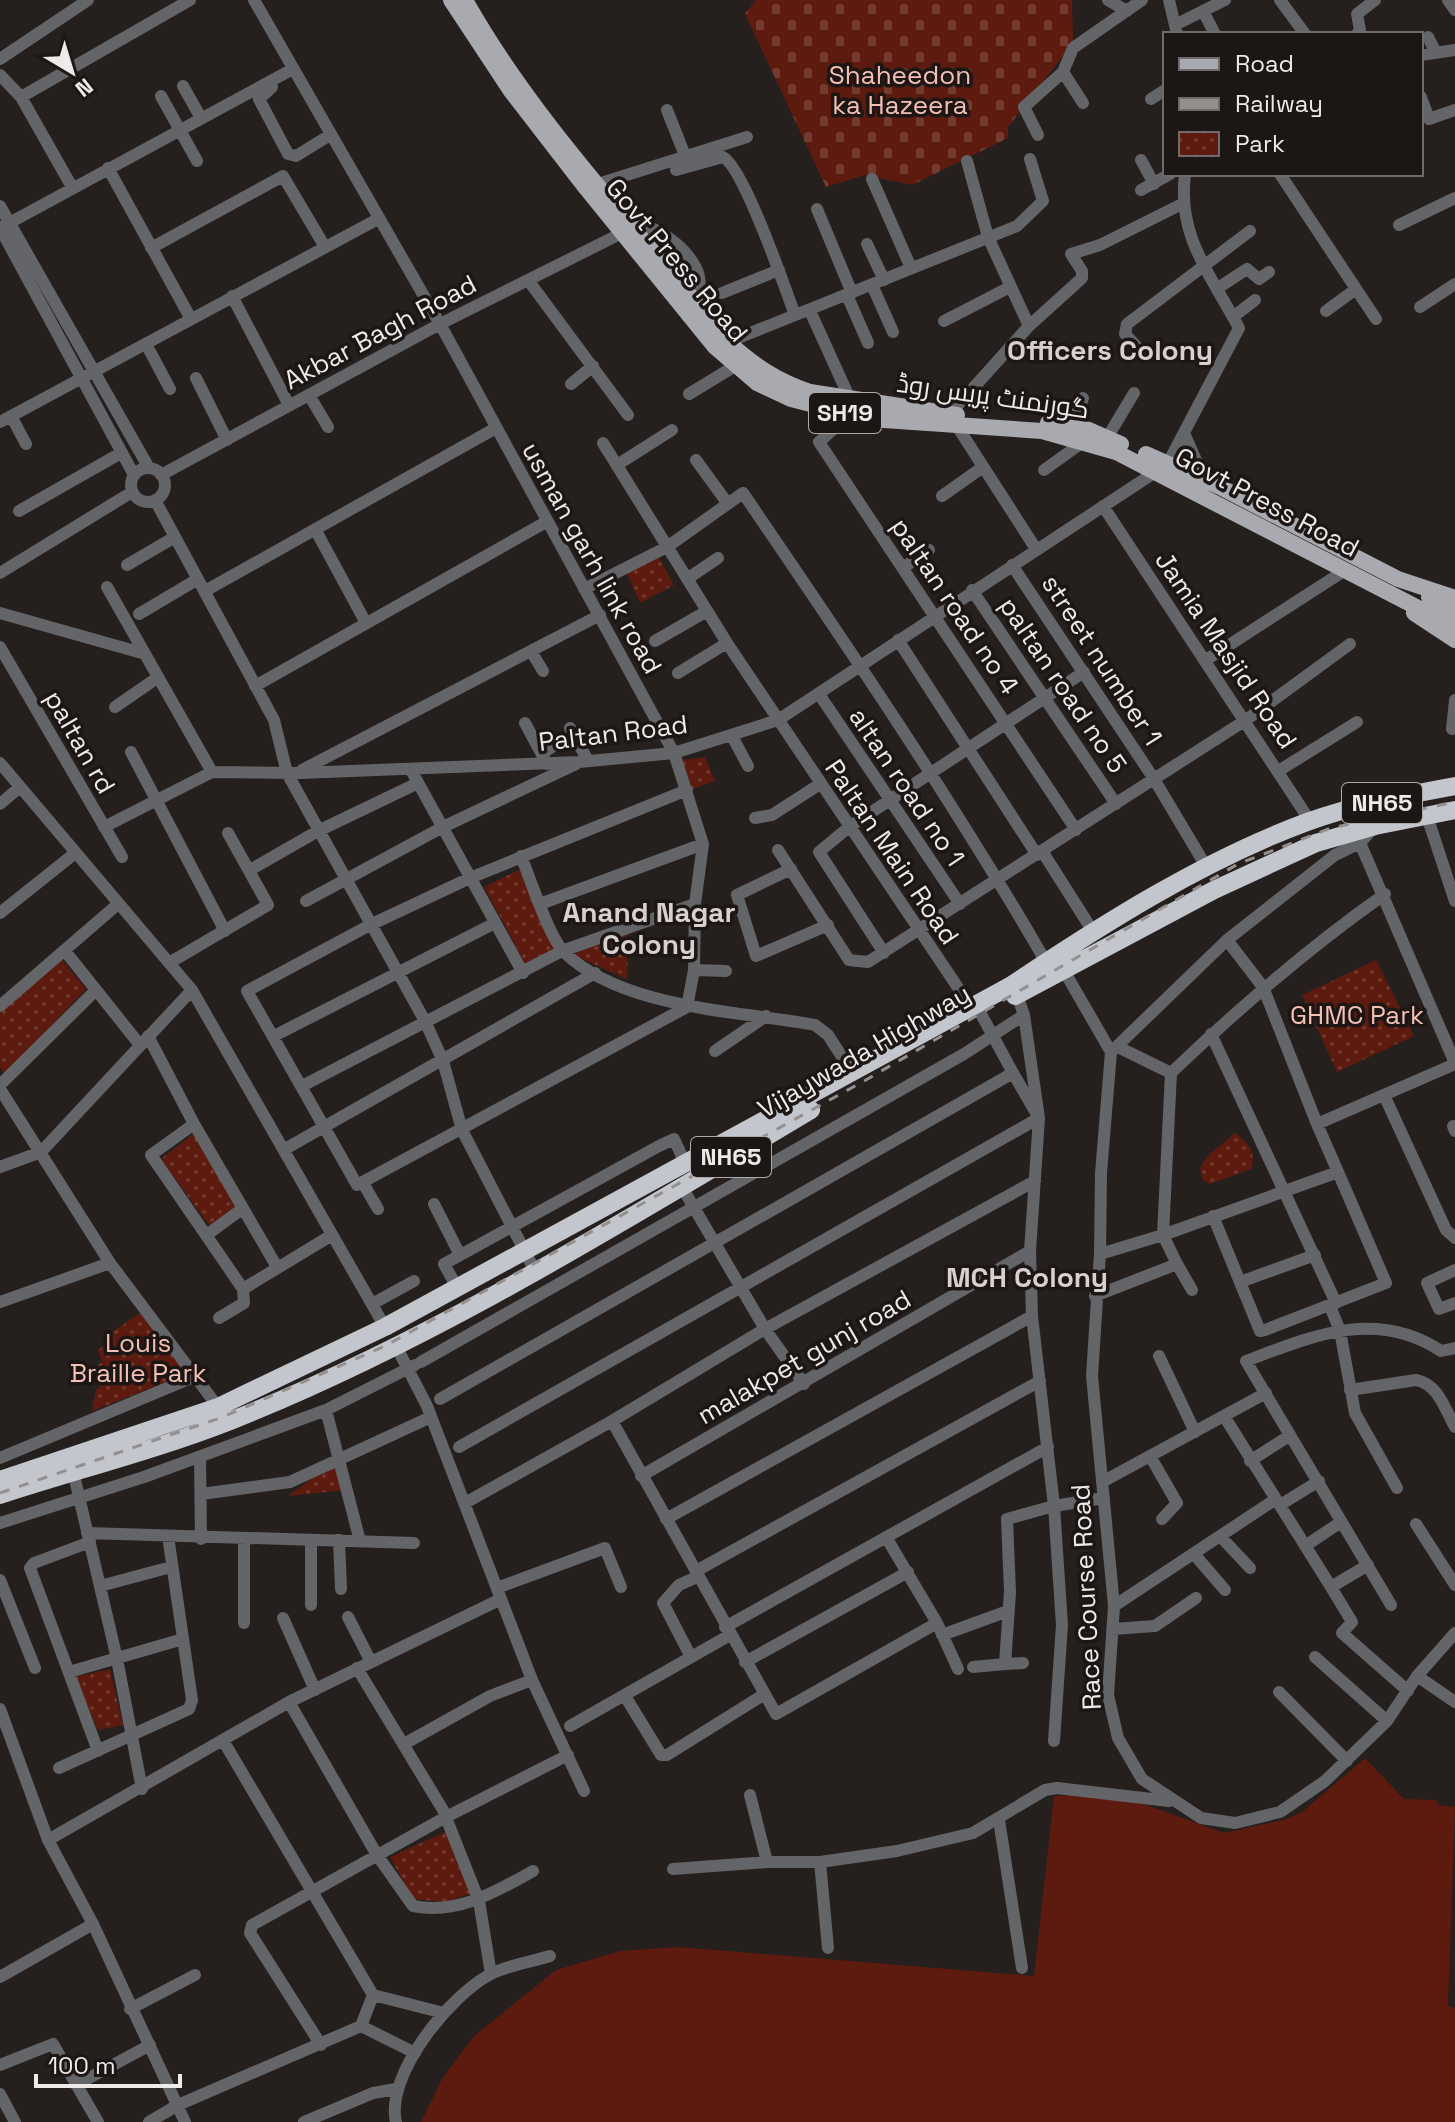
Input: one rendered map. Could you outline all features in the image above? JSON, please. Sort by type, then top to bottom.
[{"type":"highway","name":"NH65","points":[[1207,868],[1259,841],[1310,821],[1455,786]]},
{"type":"highway","name":"Vijaywada Highway","points":[[0,1495],[229,1421],[395,1344],[535,1271],[682,1187],[1054,966],[1316,843],[1375,826],[1455,810]]},
{"type":"highway","name":"Vijaywada Highway","points":[[0,1480],[218,1407],[385,1327],[853,1074],[976,1011],[1017,995],[1094,933],[1207,868]]},
{"type":"main road","name":"Govt Press Road","points":[[451,0],[507,87],[626,228],[735,366],[757,383],[791,399],[1042,431],[1162,467],[1344,571],[1392,594]]},
{"type":"main road","name":"SH19","points":[[465,0],[528,94],[598,184],[626,228],[700,307],[728,342],[751,363],[787,384],[850,406]]},
{"type":"main road","name":"گورنمنٹ پریس روڈ","points":[[953,420],[1072,427],[1107,438],[1162,467],[1205,481],[1412,584],[1455,598]]},
{"type":"main road","name":"SH19","points":[[1412,584],[1455,612]]},
{"type":"main road","name":"SH19","points":[[1392,594],[1455,627]]},
{"type":"main road","name":"SH19","points":[[1392,594],[1424,621],[1455,640]]},
{"type":"street","points":[[0,59],[88,0]]},
{"type":"street","points":[[21,97],[190,0]]},
{"type":"street","points":[[254,0],[327,137]]},
{"type":"street","points":[[1108,0],[1127,11]]},
{"type":"street","points":[[1038,135],[1024,107],[1063,72],[1073,48],[1142,0]]},
{"type":"street","points":[[1169,0],[1176,30],[1225,0]]},
{"type":"street","points":[[1280,0],[1304,32]]},
{"type":"street","points":[[1358,32],[1357,14],[1375,0]]},
{"type":"street","points":[[1448,0],[1455,10]]},
{"type":"street","points":[[1204,13],[1214,32]]},
{"type":"street","points":[[1428,37],[1436,53]]},
{"type":"street","points":[[1423,55],[1455,50]]},
{"type":"street","points":[[4,226],[291,70]]},
{"type":"street","points":[[1063,72],[1083,103]]},
{"type":"street","points":[[0,75],[21,97],[72,187]]},
{"type":"street","points":[[291,77],[327,137],[291,156],[259,99],[261,94],[291,77]]},
{"type":"street","points":[[183,86],[201,118]]},
{"type":"street","points":[[1151,99],[1163,91]]},
{"type":"street","points":[[161,96],[197,161]]},
{"type":"street","points":[[1423,102],[1429,119],[1455,110]]},
{"type":"street","points":[[667,110],[686,158]]},
{"type":"street","name":"usman garh link road","points":[[327,137],[440,324],[674,753],[703,844],[695,904],[694,970],[687,1007]]},
{"type":"street","points":[[598,184],[747,137]]},
{"type":"street","points":[[676,170],[723,157],[728,159],[779,270],[795,315]]},
{"type":"street","points":[[728,342],[795,315],[850,298],[911,268],[1017,226],[1043,201],[1030,159]]},
{"type":"street","points":[[1141,160],[1154,184]]},
{"type":"street","points":[[967,161],[988,237],[1029,326]]},
{"type":"street","points":[[108,168],[191,319]]},
{"type":"street","points":[[151,248],[283,176],[325,247]]},
{"type":"street","points":[[1141,190],[1167,176]]},
{"type":"street","points":[[1162,467],[1184,433],[1239,328],[1190,239],[1182,204],[1185,176]]},
{"type":"street","points":[[1281,176],[1376,319]]},
{"type":"street","points":[[872,179],[911,268]]},
{"type":"street","points":[[1399,225],[1455,198]]},
{"type":"street","points":[[1036,549],[953,420],[1029,326],[1082,278],[1082,271],[1071,254],[1100,245],[1182,204]]},
{"type":"street","points":[[0,206],[4,226],[81,379],[134,475],[132,492],[139,500],[155,500]]},
{"type":"street","points":[[817,209],[868,343]]},
{"type":"street","points":[[26,444],[6,419],[378,219]]},
{"type":"street","points":[[4,226],[155,472],[164,489],[155,500]]},
{"type":"street","name":"Akbar Bagh Road","points":[[134,475],[155,472],[227,440],[440,324],[626,228]]},
{"type":"street","points":[[1140,350],[1125,334],[1127,324],[1250,231]]},
{"type":"street","points":[[867,244],[877,287],[893,332]]},
{"type":"street","points":[[1218,288],[1247,269],[1259,279],[1269,272]]},
{"type":"street","points":[[722,293],[779,270]]},
{"type":"street","points":[[528,280],[628,415]]},
{"type":"street","points":[[1420,307],[1455,284]]},
{"type":"street","points":[[944,321],[1010,287]]},
{"type":"street","points":[[1326,311],[1356,289]]},
{"type":"street","points":[[232,296],[289,405]]},
{"type":"street","points":[[1233,317],[1255,300]]},
{"type":"street","points":[[810,311],[850,406]]},
{"type":"street","points":[[146,344],[170,389]]},
{"type":"street","points":[[571,384],[593,366]]},
{"type":"street","points":[[689,394],[735,366]]},
{"type":"street","points":[[196,378],[227,440]]},
{"type":"street","points":[[1107,438],[1134,393]]},
{"type":"street","points":[[309,395],[328,427]]},
{"type":"street","points":[[1072,427],[1083,398]]},
{"type":"street","name":"paltan road no 4","points":[[850,406],[819,442],[936,614],[1076,830]]},
{"type":"street","points":[[139,614],[315,529],[496,428]]},
{"type":"street","points":[[617,465],[672,430]]},
{"type":"street","points":[[1184,433],[1205,481]]},
{"type":"street","points":[[1044,470],[1083,442]]},
{"type":"street","name":"Paltan Main Road","points":[[603,443],[727,643],[820,784],[919,931],[995,1036],[1039,1118]]},
{"type":"street","points":[[19,511],[121,453]]},
{"type":"street","points":[[696,460],[728,504]]},
{"type":"street","points":[[942,496],[983,467]]},
{"type":"street","name":"Paltan Road","points":[[104,827],[212,772],[411,770],[544,758],[565,763],[674,753],[732,736],[778,720],[1162,467]]},
{"type":"street","points":[[0,573],[132,492]]},
{"type":"street","points":[[584,589],[667,547],[743,493],[860,665],[1054,966],[1115,1049],[1171,1073]]},
{"type":"street","points":[[155,500],[274,720],[318,831],[425,1021],[443,1061],[462,1130],[535,1271]]},
{"type":"street","name":"Jamia Masjid Road","points":[[1103,506],[1280,770],[1310,821]]},
{"type":"street","points":[[255,686],[546,522]]},
{"type":"street","points":[[315,529],[366,623]]},
{"type":"street","points":[[127,565],[175,537]]},
{"type":"street","points":[[904,567],[929,550]]},
{"type":"street","points":[[687,579],[718,558]]},
{"type":"street","name":"street number 1","points":[[1012,565],[1154,779],[1207,868]]},
{"type":"street","points":[[1206,660],[1344,571]]},
{"type":"street","points":[[107,587],[212,772]]},
{"type":"street","name":"paltan road no 5","points":[[972,590],[1116,804]]},
{"type":"street","points":[[655,641],[707,611]]},
{"type":"street","points":[[0,613],[142,653]]},
{"type":"street","points":[[294,773],[600,615]]},
{"type":"street","points":[[898,640],[968,749],[1094,933]]},
{"type":"street","points":[[678,673],[727,643]]},
{"type":"street","points":[[778,850],[855,963],[868,962],[1246,720],[1350,644]]},
{"type":"street","name":"paltan rd","points":[[0,647],[122,857]]},
{"type":"street","points":[[531,651],[543,671]]},
{"type":"street","points":[[884,953],[818,855],[849,827],[1084,672]]},
{"type":"street","points":[[115,707],[157,678]]},
{"type":"street","name":"altan road no 1","points":[[819,694],[960,904]]},
{"type":"street","points":[[1452,729],[1455,700]]},
{"type":"street","points":[[1280,770],[1357,722]]},
{"type":"street","points":[[525,723],[544,758],[564,737]]},
{"type":"street","points":[[732,736],[748,766]]},
{"type":"street","points":[[306,901],[443,827],[583,761],[564,737]]},
{"type":"street","points":[[564,737],[565,763]]},
{"type":"street","points":[[131,752],[159,800],[225,931]]},
{"type":"street","points":[[0,763],[192,990],[385,1327]]},
{"type":"street","points":[[411,770],[523,973]]},
{"type":"street","points":[[250,870],[318,831],[418,783]]},
{"type":"street","points":[[755,818],[772,815],[820,784]]},
{"type":"street","points":[[0,804],[20,787]]},
{"type":"street","points":[[687,790],[470,878],[370,925],[247,991],[357,1185],[687,1007]]},
{"type":"street","points":[[1427,816],[1455,901]]},
{"type":"street","points":[[1115,1049],[1227,940],[1335,855],[1360,843],[1375,826]]},
{"type":"street","points":[[169,963],[268,905],[228,833]]},
{"type":"street","points":[[1317,1124],[1455,1063],[1406,954],[1385,894],[1360,843]]},
{"type":"street","points":[[540,904],[703,844]]},
{"type":"street","points":[[0,913],[74,854]]},
{"type":"street","points":[[521,856],[562,951],[595,973],[687,1007],[815,1025],[828,1035],[853,1074]]},
{"type":"street","points":[[791,869],[737,895],[756,956],[828,925]]},
{"type":"street","points":[[1192,1290],[1163,1235],[1171,1073],[1263,987],[1319,941],[1385,894]]},
{"type":"street","points":[[0,1006],[118,904]]},
{"type":"street","points":[[302,1086],[562,951],[695,904]]},
{"type":"street","points":[[274,1036],[495,923]]},
{"type":"street","points":[[1213,1216],[1260,1331],[1386,1283],[1317,1124],[1263,987],[1227,940]]},
{"type":"street","points":[[65,951],[95,991],[144,1041],[277,1267]]},
{"type":"street","points":[[694,970],[726,971]]},
{"type":"street","points":[[285,1149],[595,973]]},
{"type":"street","points":[[0,1167],[41,1152],[192,990]]},
{"type":"street","points":[[95,991],[0,1087],[110,1263],[218,1407]]},
{"type":"street","points":[[1017,995],[1024,1015],[1039,1118],[1030,1251],[1032,1316],[1054,1506],[1062,1625],[1054,1741]]},
{"type":"street","points":[[0,1523],[200,1457],[326,1410],[415,1365],[995,1036],[1024,1015]]},
{"type":"street","points":[[715,1051],[766,1016]]},
{"type":"street","points":[[1211,1034],[1315,1255],[1333,1304],[1359,1423],[1397,1488]]},
{"type":"street","name":"Race Course Road","points":[[1115,1049],[1101,1173],[1100,1254],[1092,1376],[1114,1606],[1108,1695],[1118,1738],[1142,1779],[1201,1818],[1235,1823],[1280,1812],[1325,1781],[1387,1721],[1417,1676],[1455,1633]]},
{"type":"street","points":[[440,1399],[1013,1073]]},
{"type":"street","points":[[1384,1095],[1446,1230],[1455,1238]]},
{"type":"street","points":[[459,1447],[1039,1118]]},
{"type":"street","points":[[194,1124],[151,1155],[243,1289],[244,1303],[219,1318]]},
{"type":"street","points":[[458,1289],[444,1264],[460,1255],[674,1139],[686,1165]]},
{"type":"street","points":[[1100,1254],[1163,1235],[1338,1172]]},
{"type":"street","points":[[465,1503],[612,1421],[765,1329],[1035,1181]]},
{"type":"street","points":[[363,1183],[378,1209]]},
{"type":"street","points":[[682,1187],[765,1329],[804,1384]]},
{"type":"street","points":[[434,1204],[460,1255]]},
{"type":"street","points":[[208,1234],[242,1209]]},
{"type":"street","points":[[243,1289],[332,1235]]},
{"type":"street","name":"malakpet gunj road","points":[[641,1476],[1030,1251]]},
{"type":"street","points":[[1240,1282],[1315,1255]]},
{"type":"street","points":[[0,1302],[110,1263]]},
{"type":"street","points":[[1095,1296],[1177,1264]]},
{"type":"street","points":[[1455,1270],[1427,1283],[1439,1309],[1455,1303]]},
{"type":"street","points":[[372,1304],[414,1281]]},
{"type":"street","points":[[666,1519],[1032,1316]]},
{"type":"street","points":[[1391,1605],[1246,1361],[1310,1336],[1365,1328],[1421,1337],[1441,1351],[1455,1348]]},
{"type":"street","points":[[1265,1330],[1272,1351]]},
{"type":"street","points":[[395,1344],[415,1365],[431,1417],[532,1680],[584,1791]]},
{"type":"street","points":[[1159,1356],[1195,1432]]},
{"type":"street","points":[[0,1458],[196,1376]]},
{"type":"street","points":[[1350,1390],[1416,1380],[1427,1382],[1433,1387],[1455,1427]]},
{"type":"street","points":[[691,1657],[663,1603],[679,1585],[1040,1381]]},
{"type":"street","points":[[1102,1482],[1266,1393]]},
{"type":"street","points":[[326,1410],[360,1541]]},
{"type":"street","points":[[1224,1416],[1352,1622],[1342,1633],[1408,1691]]},
{"type":"street","points":[[201,1494],[290,1482],[431,1417]]},
{"type":"street","points":[[612,1421],[776,1714],[939,1629],[1008,1611]]},
{"type":"street","points":[[1250,1461],[1289,1436]]},
{"type":"street","points":[[570,1726],[691,1657],[728,1631],[886,1537],[1048,1447]]},
{"type":"street","points":[[1150,1456],[1177,1503],[1162,1519]]},
{"type":"street","points":[[200,1457],[201,1539]]},
{"type":"street","points":[[73,1471],[117,1659],[142,1789]]},
{"type":"street","points":[[1114,1606],[1220,1536],[1319,1481]]},
{"type":"street","points":[[1005,1664],[1007,1519],[1054,1506],[1104,1498]]},
{"type":"street","points":[[1305,1546],[1341,1522]]},
{"type":"street","points":[[1416,1524],[1455,1585]]},
{"type":"street","points":[[98,1751],[30,1568],[34,1563],[89,1538],[168,1536],[244,1539],[339,1549],[360,1541],[414,1543]]},
{"type":"street","points":[[59,1768],[189,1709],[192,1700],[168,1536]]},
{"type":"street","points":[[1220,1536],[1250,1568]]},
{"type":"street","points":[[886,1537],[908,1572],[958,1669]]},
{"type":"street","points":[[244,1539],[244,1623]]},
{"type":"street","points":[[311,1546],[311,1605]]},
{"type":"street","points":[[48,1840],[142,1789],[289,1702],[499,1593],[605,1548],[621,1587]]},
{"type":"street","points":[[339,1549],[341,1589]]},
{"type":"street","points":[[1194,1554],[1225,1590]]},
{"type":"street","points":[[1331,1587],[1368,1565]]},
{"type":"street","points":[[100,1586],[171,1567]]},
{"type":"street","points":[[745,1662],[908,1572]]},
{"type":"street","points":[[0,1580],[35,1668]]},
{"type":"street","points":[[1113,1629],[1155,1626],[1196,1598]]},
{"type":"street","points":[[348,1617],[371,1662]]},
{"type":"street","points":[[283,1618],[315,1690]]},
{"type":"street","points":[[69,1672],[183,1639]]},
{"type":"street","points":[[1315,1657],[1387,1721]]},
{"type":"street","points":[[973,1667],[1023,1663]]},
{"type":"street","points":[[357,1668],[446,1817],[479,1901],[491,1974]]},
{"type":"street","points":[[1417,1676],[1455,1702]]},
{"type":"street","points":[[404,1744],[490,1696],[532,1680]]},
{"type":"street","points":[[1279,1692],[1347,1761]]},
{"type":"street","points":[[625,1696],[661,1755],[667,1755],[763,1695]]},
{"type":"street","points":[[289,1702],[377,1855],[413,1906],[433,1910],[479,1901],[533,1871]]},
{"type":"street","points":[[0,1709],[6,1744],[48,1840],[93,1924],[185,2122]]},
{"type":"street","points":[[224,1742],[373,1995],[444,2013]]},
{"type":"street","points":[[321,2045],[249,1930],[252,1925],[446,1817],[568,1755]]},
{"type":"street","points":[[673,1869],[767,1862],[820,1862],[897,1851],[973,1833],[1045,1790],[1057,1788],[1172,1801]]},
{"type":"street","points":[[750,1795],[767,1862]]},
{"type":"street","points":[[999,1820],[1022,1968]]},
{"type":"street","points":[[820,1862],[828,1948]]},
{"type":"street","points":[[0,1977],[93,1924]]},
{"type":"street","points":[[396,2122],[392,2106],[396,2089],[415,2053],[444,2013],[491,1974],[550,1956]]},
{"type":"street","points":[[130,2009],[195,1975]]},
{"type":"street","points":[[149,2122],[178,2105],[361,2026],[373,1995]]},
{"type":"street","points":[[361,2026],[415,2053]]},
{"type":"street","points":[[0,2065],[53,2044],[98,2122]]},
{"type":"street","points":[[76,2085],[150,2045]]},
{"type":"street","points":[[304,2122],[373,2093],[396,2089]]},
{"type":"street","points":[[0,2094],[15,2122]]},
{"type":"green space","name":"Shaheedon ka Hazeera","points":[[756,0],[1072,0],[1073,43],[1008,127],[1008,138],[912,185],[865,175],[826,187],[745,14]]},
{"type":"green space","points":[[657,555],[674,585],[640,603],[627,573]]},
{"type":"green space","points":[[705,757],[715,781],[690,790],[682,760]]},
{"type":"green space","points":[[521,869],[555,951],[527,967],[484,887]]},
{"type":"green space","points":[[628,925],[627,979],[573,955]]},
{"type":"green space","points":[[62,960],[86,989],[5,1074],[0,1067],[0,1011]]},
{"type":"green space","name":"GHMC Park","points":[[1376,960],[1414,1036],[1337,1072],[1302,995]]},
{"type":"green space","points":[[1235,1133],[1250,1148],[1253,1158],[1251,1169],[1210,1184],[1202,1179],[1200,1168],[1211,1153]]},
{"type":"green space","points":[[193,1134],[237,1209],[211,1228],[161,1159]]},
{"type":"green space","name":"Louis Braille Park","points":[[145,1310],[189,1373],[92,1411],[96,1390],[100,1387],[95,1367],[102,1362],[98,1350],[111,1341],[112,1332]]},
{"type":"green space","points":[[336,1461],[345,1490],[288,1496]]},
{"type":"green space","points":[[110,1669],[123,1725],[98,1730],[75,1677]]},
{"type":"green space","points":[[1365,1758],[1404,1799],[1437,1800],[1438,1805],[1455,1807],[1448,2006],[1455,2008],[1455,2122],[421,2122],[442,2079],[474,2036],[556,1970],[620,1951],[678,1947],[1034,1976],[1054,1796],[1085,1794],[1141,1803],[1224,1833],[1287,1819],[1302,1812]]},
{"type":"green space","points":[[447,1831],[472,1893],[446,1902],[413,1899],[390,1857]]},
{"type":"railway","points":[[0,1493],[223,1417],[385,1346],[864,1081],[1238,864],[1331,828],[1455,802]]},
{"type":"district","name":"Officers Colony","points":[[1110,350]]},
{"type":"district","name":"Anand Nagar Colony","points":[[649,928]]},
{"type":"district","name":"MCH Colony","points":[[1027,1277]]}]
